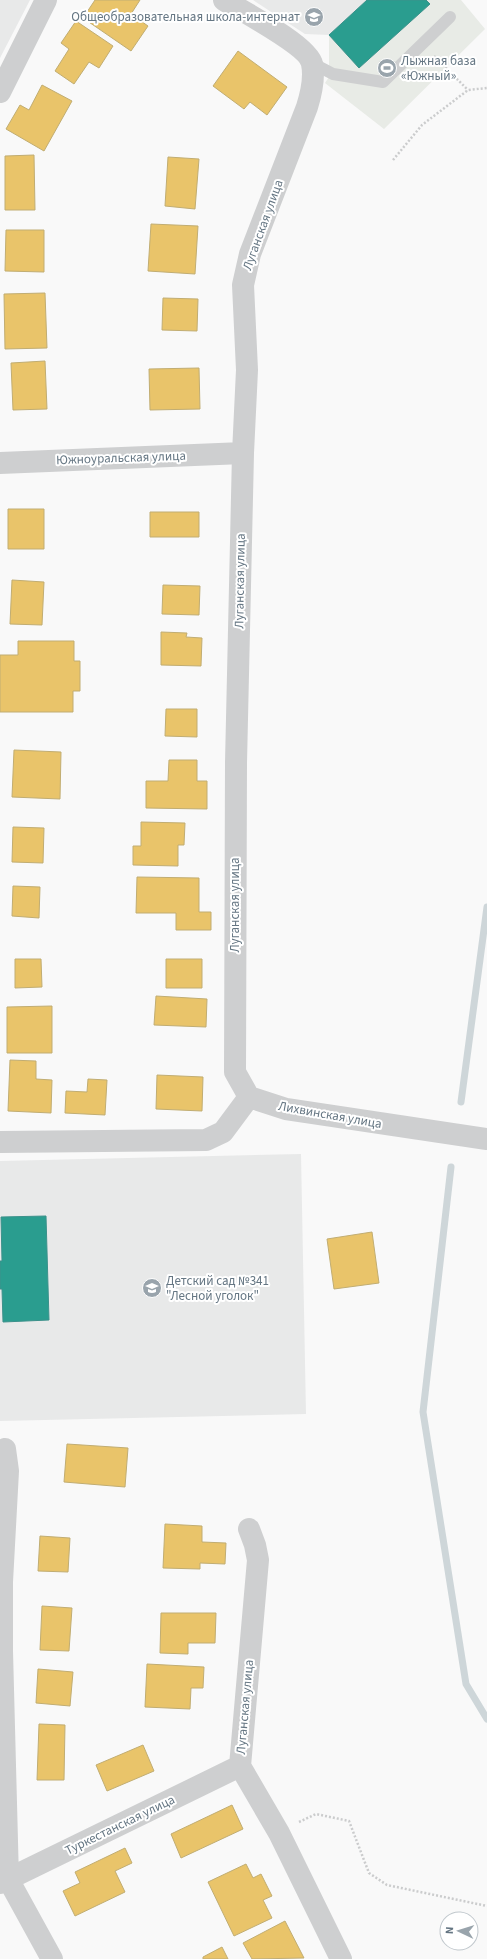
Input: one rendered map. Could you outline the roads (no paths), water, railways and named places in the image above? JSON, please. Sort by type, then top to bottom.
[{"type":"street","points":[[0,92],[46,0]]},
{"type":"street","points":[[224,0],[295,43],[307,54],[313,68]]},
{"type":"street","name":"Луганская улица","points":[[248,1097],[234,1072],[236,763],[243,453],[247,370],[242,301],[246,269],[307,107],[311,93],[313,68]]},
{"type":"street","name":"Южноуральская улица","points":[[0,464],[243,453]]},
{"type":"street","points":[[0,1142],[206,1140],[223,1132],[248,1097]]},
{"type":"street","name":"Лихвинская улица","points":[[248,1097],[286,1109],[487,1139]]},
{"type":"street","points":[[2,1446],[8,1471],[2,1575],[4,1881],[52,1959]]},
{"type":"street","name":"Луганская улица","points":[[249,1529],[255,1545],[258,1560],[240,1766],[279,1833],[341,1959]]},
{"type":"street","name":"Туркестанская улица","points":[[4,1881],[240,1766]]},
{"type":"lane","points":[[313,68],[333,74],[383,82],[450,18]]},
{"type":"waterway","points":[[461,1102],[487,907]]},
{"type":"waterway","points":[[451,1167],[423,1412],[466,1684],[487,1719]]},
{"type":"place","name":"Общеобразовательная школа-интернат","points":[[314,17]]},
{"type":"place","name":"Лыжная база «Южный»","points":[[387,68]]},
{"type":"place","name":"Детский сад №341 \"Лесной уголок\"","points":[[152,1288]]}]
